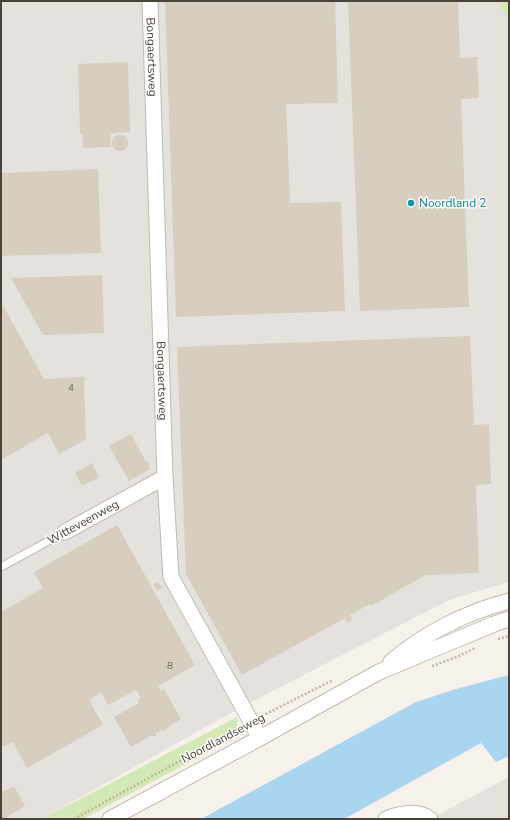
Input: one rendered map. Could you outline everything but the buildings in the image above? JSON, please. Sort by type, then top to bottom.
[{"type":"street","name":"Bongaertsweg","points":[[150,1],[165,477],[171,578],[260,738]]},
{"type":"street","name":"Witteveenweg","points":[[65,532],[165,477]]},
{"type":"street","name":"Noordlandseweg","points":[[380,672],[404,651],[442,627],[478,611],[509,601]]},
{"type":"street","name":"Noordlandseweg","points":[[110,819],[380,672],[509,619]]},
{"type":"street","points":[[386,819],[406,813],[426,816],[430,819]]},
{"type":"lane","name":"Witteveenweg","points":[[1,567],[65,532]]},
{"type":"path","name":"Noordlandseweg","points":[[74,819],[251,722],[335,679]]},
{"type":"shaded area","points":[[1,1],[509,1],[509,582],[449,600],[238,709],[42,819],[1,819]]},
{"type":"shaded area","points":[[509,777],[509,819],[430,819]]},
{"type":"green space","points":[[497,1],[509,1],[509,19]]},
{"type":"green space","points":[[237,717],[236,727],[227,742],[83,819],[42,819]]},
{"type":"water","points":[[509,675],[509,756],[496,762],[481,743],[344,819],[201,819],[416,702],[456,689]]},
{"type":"place","name":"Noordland 2","points":[[411,203]]}]
